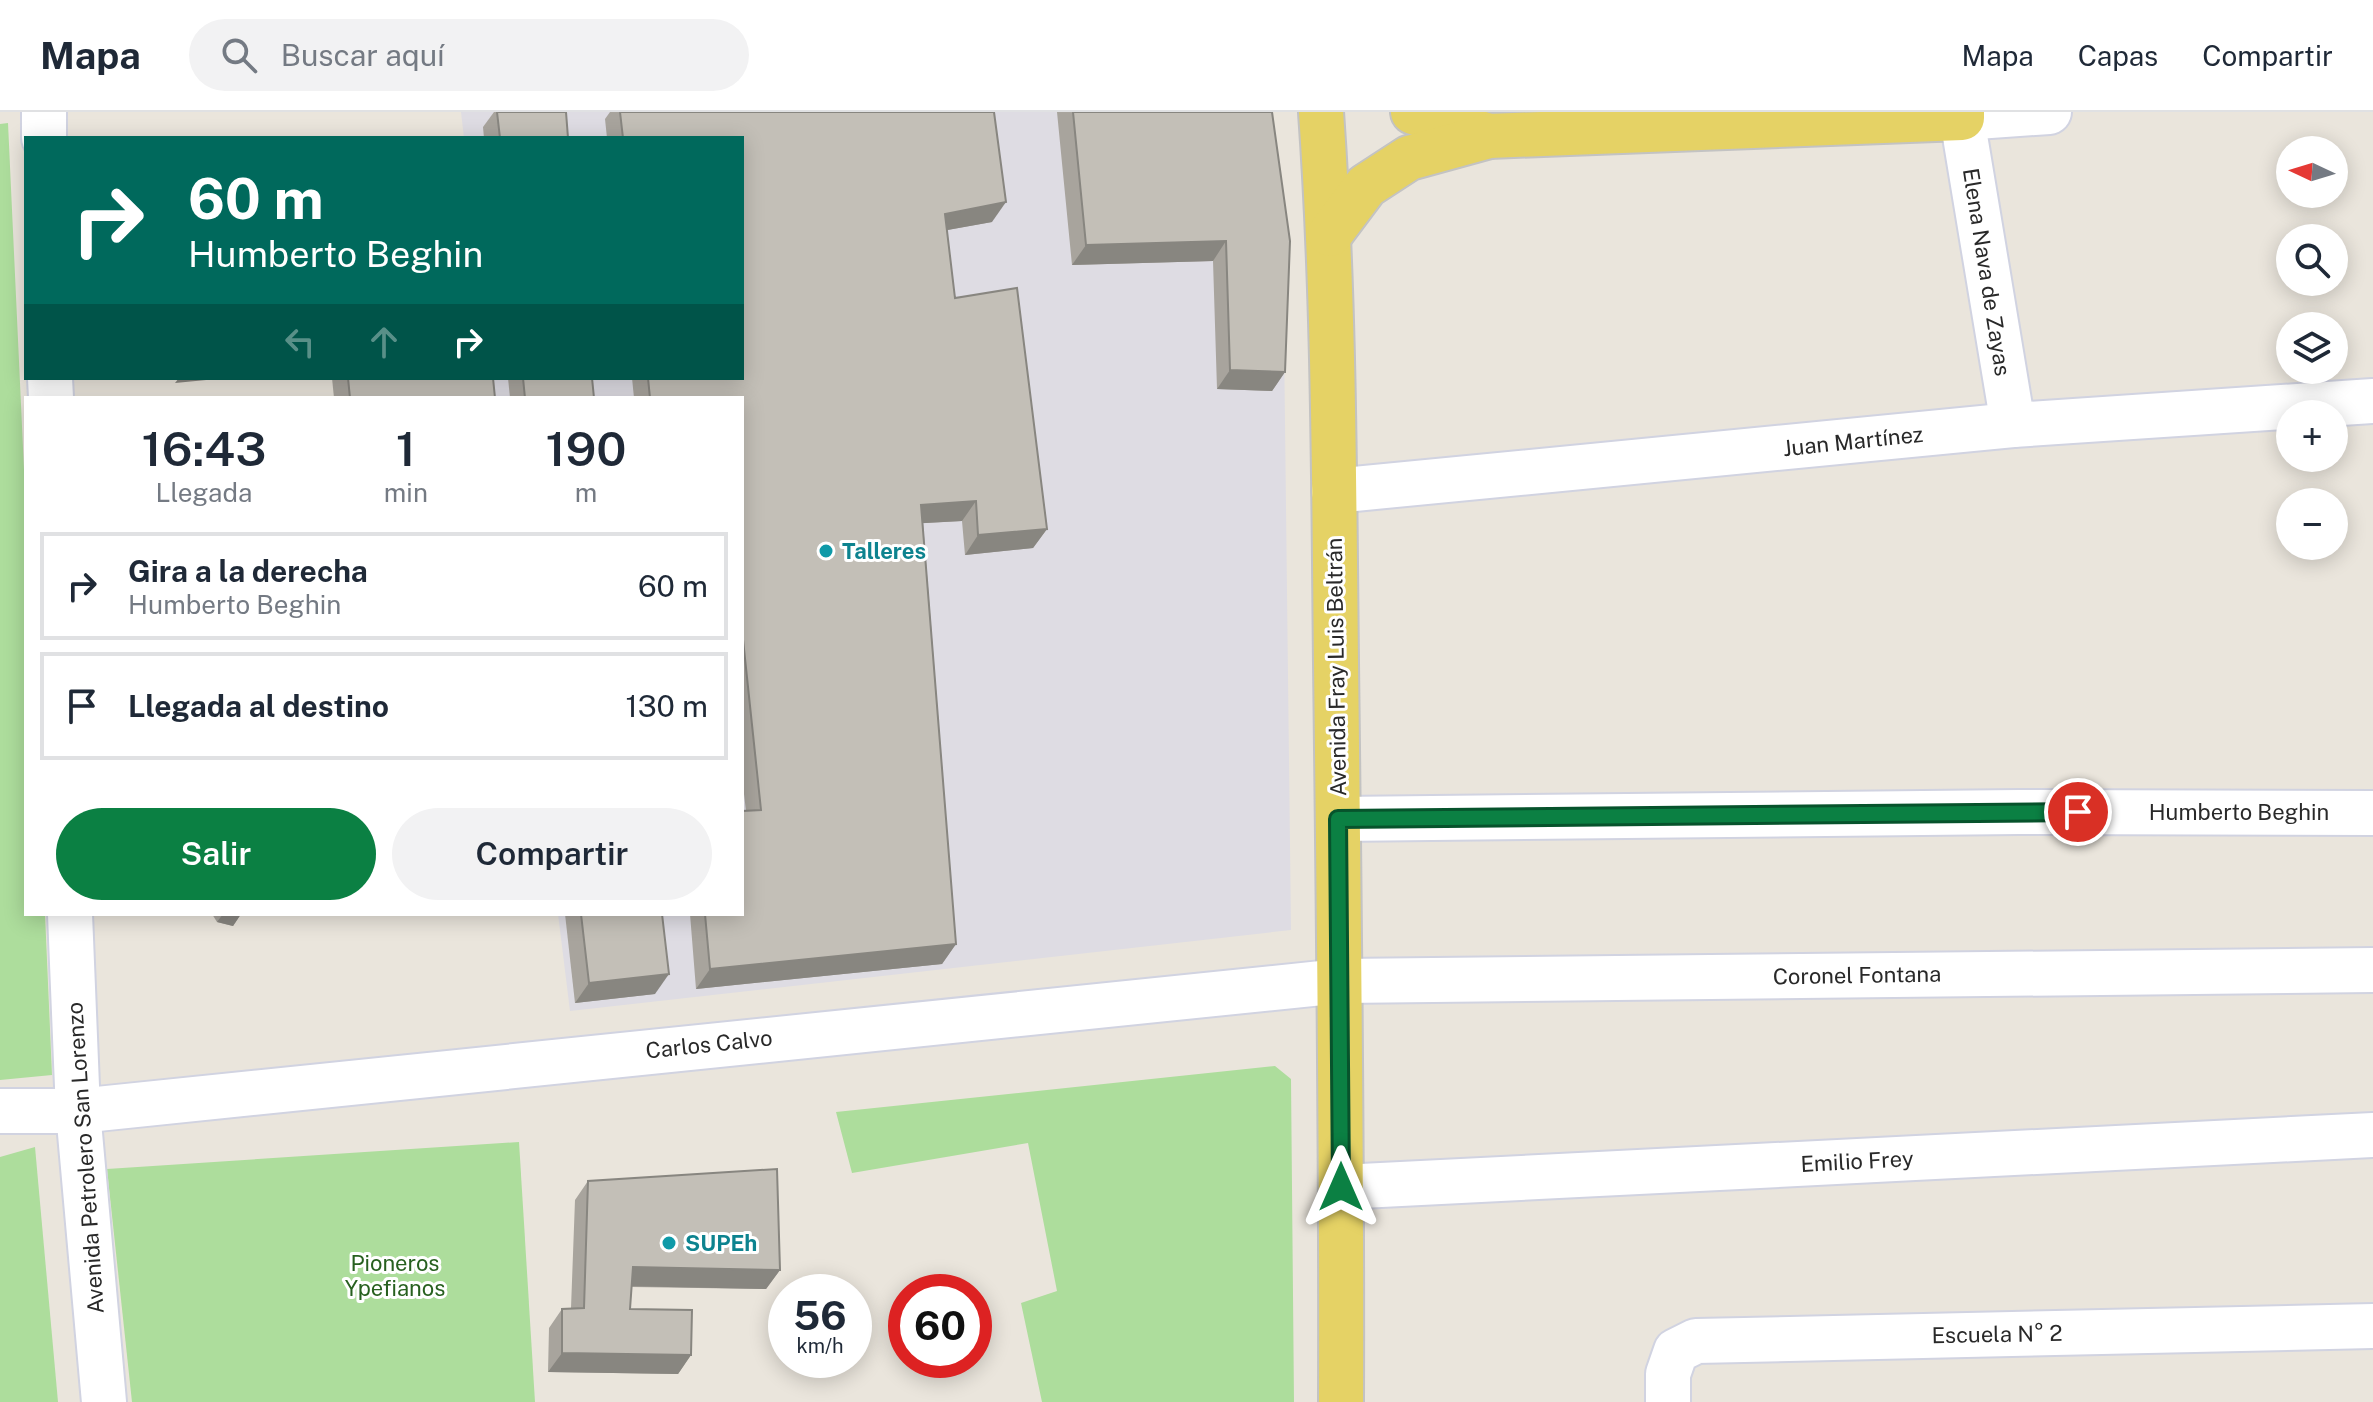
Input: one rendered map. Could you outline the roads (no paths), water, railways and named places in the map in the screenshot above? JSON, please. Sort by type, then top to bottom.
[{"type":"main road","name":"Avenida Fray Luis Beltrán","points":[[1321,112],[1330,234],[1334,491],[1341,981],[1341,1402]]},
{"type":"main road","points":[[1413,112],[1489,136]]},
{"type":"main road","points":[[1330,234],[1366,186],[1409,158],[1489,136],[1962,115]]},
{"type":"main road","name":"Avenida Fray Luis Beltrán","points":[[1325,1402],[1328,1349],[1341,1270]]},
{"type":"street","points":[[44,112],[44,136]]},
{"type":"street","points":[[1962,115],[2049,112]]},
{"type":"street","name":"Elena Nava de Zayas","points":[[1962,115],[2013,425]]},
{"type":"street","name":"Juan Martínez","points":[[1334,491],[2013,425],[2373,401]]},
{"type":"street","name":"Humberto Beghin","points":[[1338,819],[2019,812],[2373,813]]},
{"type":"street","name":"Avenida Petrolero San Lorenzo","points":[[70,916],[78,1111],[104,1402]]},
{"type":"street","name":"Coronel Fontana","points":[[1341,981],[2373,970]]},
{"type":"street","name":"Carlos Calvo","points":[[0,1111],[78,1111],[1341,981]]},
{"type":"street","name":"Emilio Frey","points":[[1341,1187],[2373,1135]]},
{"type":"street","name":"Escuela N° 2","points":[[1668,1402],[1668,1374],[1676,1351],[1696,1341],[2373,1326]]},
{"type":"place","name":"Talleres","points":[[826,551]]},
{"type":"place","name":"SUPEh","points":[[669,1243]]},
{"type":"park label","name":"Pioneros Ypefianos","points":[[395,1276]]}]
